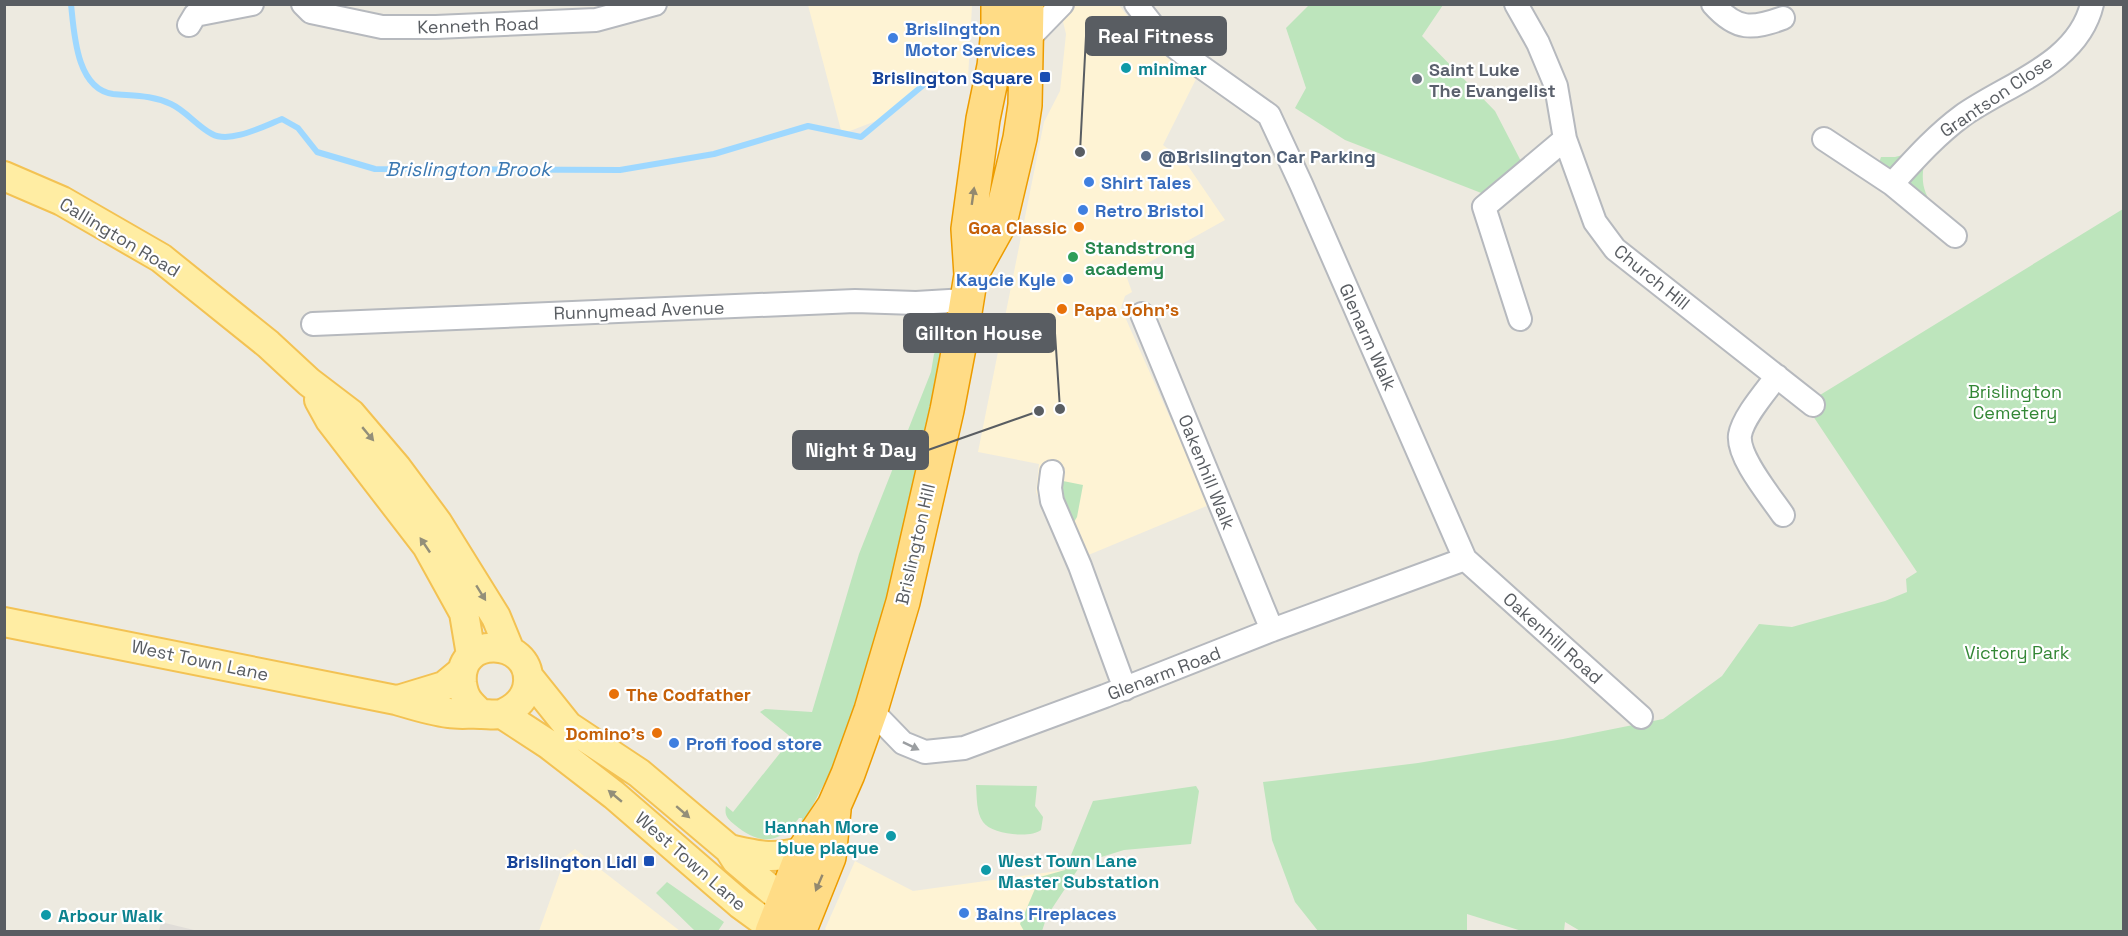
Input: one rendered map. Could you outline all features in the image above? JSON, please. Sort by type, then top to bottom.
[{"type":"highway","name":"Brislington Hill","points":[[968,288],[1000,223],[1020,138],[1025,105],[1026,40],[1008,6]]},
{"type":"highway","name":"Brislington Hill","points":[[785,924],[803,852],[834,806],[871,710],[908,578],[947,410],[961,337],[968,288],[968,229],[980,142],[999,31],[1008,6]]},
{"type":"highway","points":[[980,142],[987,151],[995,154],[1006,152],[1020,138]]},
{"type":"highway","name":"Brislington Hill","points":[[785,924],[830,857],[834,806]]},
{"type":"main road","name":"Callington Road","points":[[4,176],[62,201],[161,258],[268,344],[309,382]]},
{"type":"main road","points":[[309,382],[351,414],[404,477],[437,522],[496,617],[510,651]]},
{"type":"main road","points":[[309,382],[330,420],[427,546],[464,613],[466,664],[464,695],[491,714],[518,705],[526,693],[528,676],[519,658],[510,651],[492,646],[483,648],[466,664]]},
{"type":"main road","name":"West Town Lane","points":[[5,623],[396,700],[449,713],[491,714],[548,744],[614,795],[740,904],[785,924]]},
{"type":"main road","name":"West Town Lane","points":[[396,700],[444,686],[466,664]]},
{"type":"main road","name":"West Town Lane","points":[[528,676],[568,726],[639,773],[729,849],[785,924]]},
{"type":"main road","name":"West Town Lane","points":[[729,849],[760,857],[803,852]]},
{"type":"street","points":[[189,25],[195,15],[252,4]]},
{"type":"street","name":"Kenneth Road","points":[[303,4],[311,12],[382,27],[596,20],[655,4]]},
{"type":"street","points":[[1026,40],[1062,4]]},
{"type":"street","name":"Glenarm Walk","points":[[1136,4],[1161,36],[1269,115],[1306,194],[1465,559]]},
{"type":"street","name":"Church Hill","points":[[1516,4],[1538,43],[1556,87],[1565,139],[1595,222],[1615,249],[1813,405]]},
{"type":"street","points":[[1713,4],[1728,19],[1742,25],[1761,26],[1783,18]]},
{"type":"street","name":"Grantson Close","points":[[1892,184],[1937,135],[1964,115],[2042,68],[2075,40],[2084,27],[2092,4]]},
{"type":"street","points":[[1520,319],[1484,207],[1565,139]]},
{"type":"street","points":[[1824,139],[1892,184],[1955,236]]},
{"type":"street","name":"Runnymead Avenue","points":[[313,324],[855,301],[916,303],[968,288]]},
{"type":"street","name":"Oakenhill Walk","points":[[1142,314],[1272,630]]},
{"type":"street","points":[[1777,376],[1745,421],[1740,435],[1741,452],[1783,515]]},
{"type":"street","points":[[1052,472],[1050,488],[1052,501],[1080,566],[1125,689]]},
{"type":"street","name":"Glenarm Road","points":[[871,710],[903,743],[925,752],[964,748],[1465,559]]},
{"type":"street","name":"Oakenhill Road","points":[[1465,559],[1641,717]]},
{"type":"shaded area","name":"Brislington Motor Services","points":[[808,5],[972,5],[968,79],[932,71],[889,116],[842,134]]},
{"type":"shaded area","points":[[1059,5],[1119,5],[1144,38],[1197,77],[1163,145],[1186,163],[1225,220],[1126,275],[1132,292],[1125,296],[1121,308],[1209,505],[1069,563],[1036,492],[1039,464],[978,452],[1044,122],[1060,91],[1066,34]]},
{"type":"shaded area","points":[[575,849],[680,931],[539,931],[566,856]]},
{"type":"shaded area","points":[[855,861],[913,891],[1065,870],[1036,931],[829,932],[825,929]]},
{"type":"shaded area","points":[[161,922],[198,931],[159,931]]},
{"type":"green space","points":[[1309,5],[1443,5],[1422,36],[1495,111],[1524,167],[1489,196],[1345,140],[1295,108],[1306,88],[1286,28]]},
{"type":"green space","points":[[1903,155],[1906,162],[1887,171],[1879,163],[1881,157]]},
{"type":"green space","points":[[1924,164],[1924,187],[1928,198],[1936,208],[1911,189],[1911,177]]},
{"type":"green space","points":[[2123,209],[2123,931],[1582,932],[1565,922],[1564,931],[1525,932],[1467,914],[1467,931],[1318,931],[1295,902],[1272,840],[1263,782],[1418,763],[1563,739],[1663,719],[1722,676],[1759,624],[1792,627],[1885,601],[1907,592],[1906,579],[1917,572],[1809,410],[1820,395]]},
{"type":"green space","points":[[946,338],[899,576],[834,765],[804,822],[801,824],[802,818],[799,818],[792,827],[777,837],[761,839],[752,836],[729,819],[726,815],[726,806],[733,812],[792,738],[760,712],[765,709],[812,712],[859,554],[931,372],[934,354]]},
{"type":"green space","points":[[1058,480],[1083,485],[1074,522],[1072,522],[1058,486]]},
{"type":"green space","points":[[976,785],[1037,786],[1035,806],[1043,817],[1041,830],[1020,835],[994,830],[987,826],[979,814]]},
{"type":"green space","points":[[1196,786],[1199,791],[1191,844],[1124,850],[1082,863],[1047,916],[1042,931],[1024,931],[1020,924],[1040,877],[1065,870],[1093,801]]},
{"type":"green space","points":[[667,882],[724,922],[718,931],[695,931],[656,893]]},
{"type":"waterway","name":"Brislington Brook","points":[[71,4],[79,58],[91,82],[101,90],[113,94],[142,96],[164,101],[219,137],[247,133],[282,119],[298,128],[317,152],[375,169],[620,170],[714,154],[808,126],[861,137],[933,77]]},
{"type":"place","name":"Brislington Motor Services","points":[[893,38]]},
{"type":"place","name":"minimar","points":[[1126,68]]},
{"type":"place","name":"Brislington Square","points":[[1045,77]]},
{"type":"place","name":"Saint Luke The Evangelist","points":[[1417,79]]},
{"type":"place","name":"Real Fitness","points":[[1080,152]]},
{"type":"place","name":"@Brislington Car Parking","points":[[1146,156]]},
{"type":"place","name":"Shirt Tales","points":[[1089,182]]},
{"type":"place","name":"Retro Bristol","points":[[1083,210]]},
{"type":"place","name":"Goa Classic","points":[[1079,227]]},
{"type":"place","name":"Standstrong academy","points":[[1073,257]]},
{"type":"place","name":"Kaycie Kyle","points":[[1068,279]]},
{"type":"place","name":"Papa John's","points":[[1062,309]]},
{"type":"place","name":"Gillton House","points":[[1060,409]]},
{"type":"place","name":"Night & Day","points":[[1039,411]]},
{"type":"place","name":"The Codfather","points":[[614,694]]},
{"type":"place","name":"Domino's","points":[[657,733]]},
{"type":"place","name":"Profi food store","points":[[674,743]]},
{"type":"place","name":"Hannah More blue plaque","points":[[891,836]]},
{"type":"place","name":"Brislington Lidl","points":[[649,861]]},
{"type":"place","name":"West Town Lane Master Substation","points":[[986,870]]},
{"type":"place","name":"Bains Fireplaces","points":[[964,913]]},
{"type":"place","name":"Arbour Walk","points":[[46,915]]},
{"type":"park label","name":"Brislington Cemetery","points":[[2015,401]]},
{"type":"park label","name":"Victory Park","points":[[2017,652]]}]
